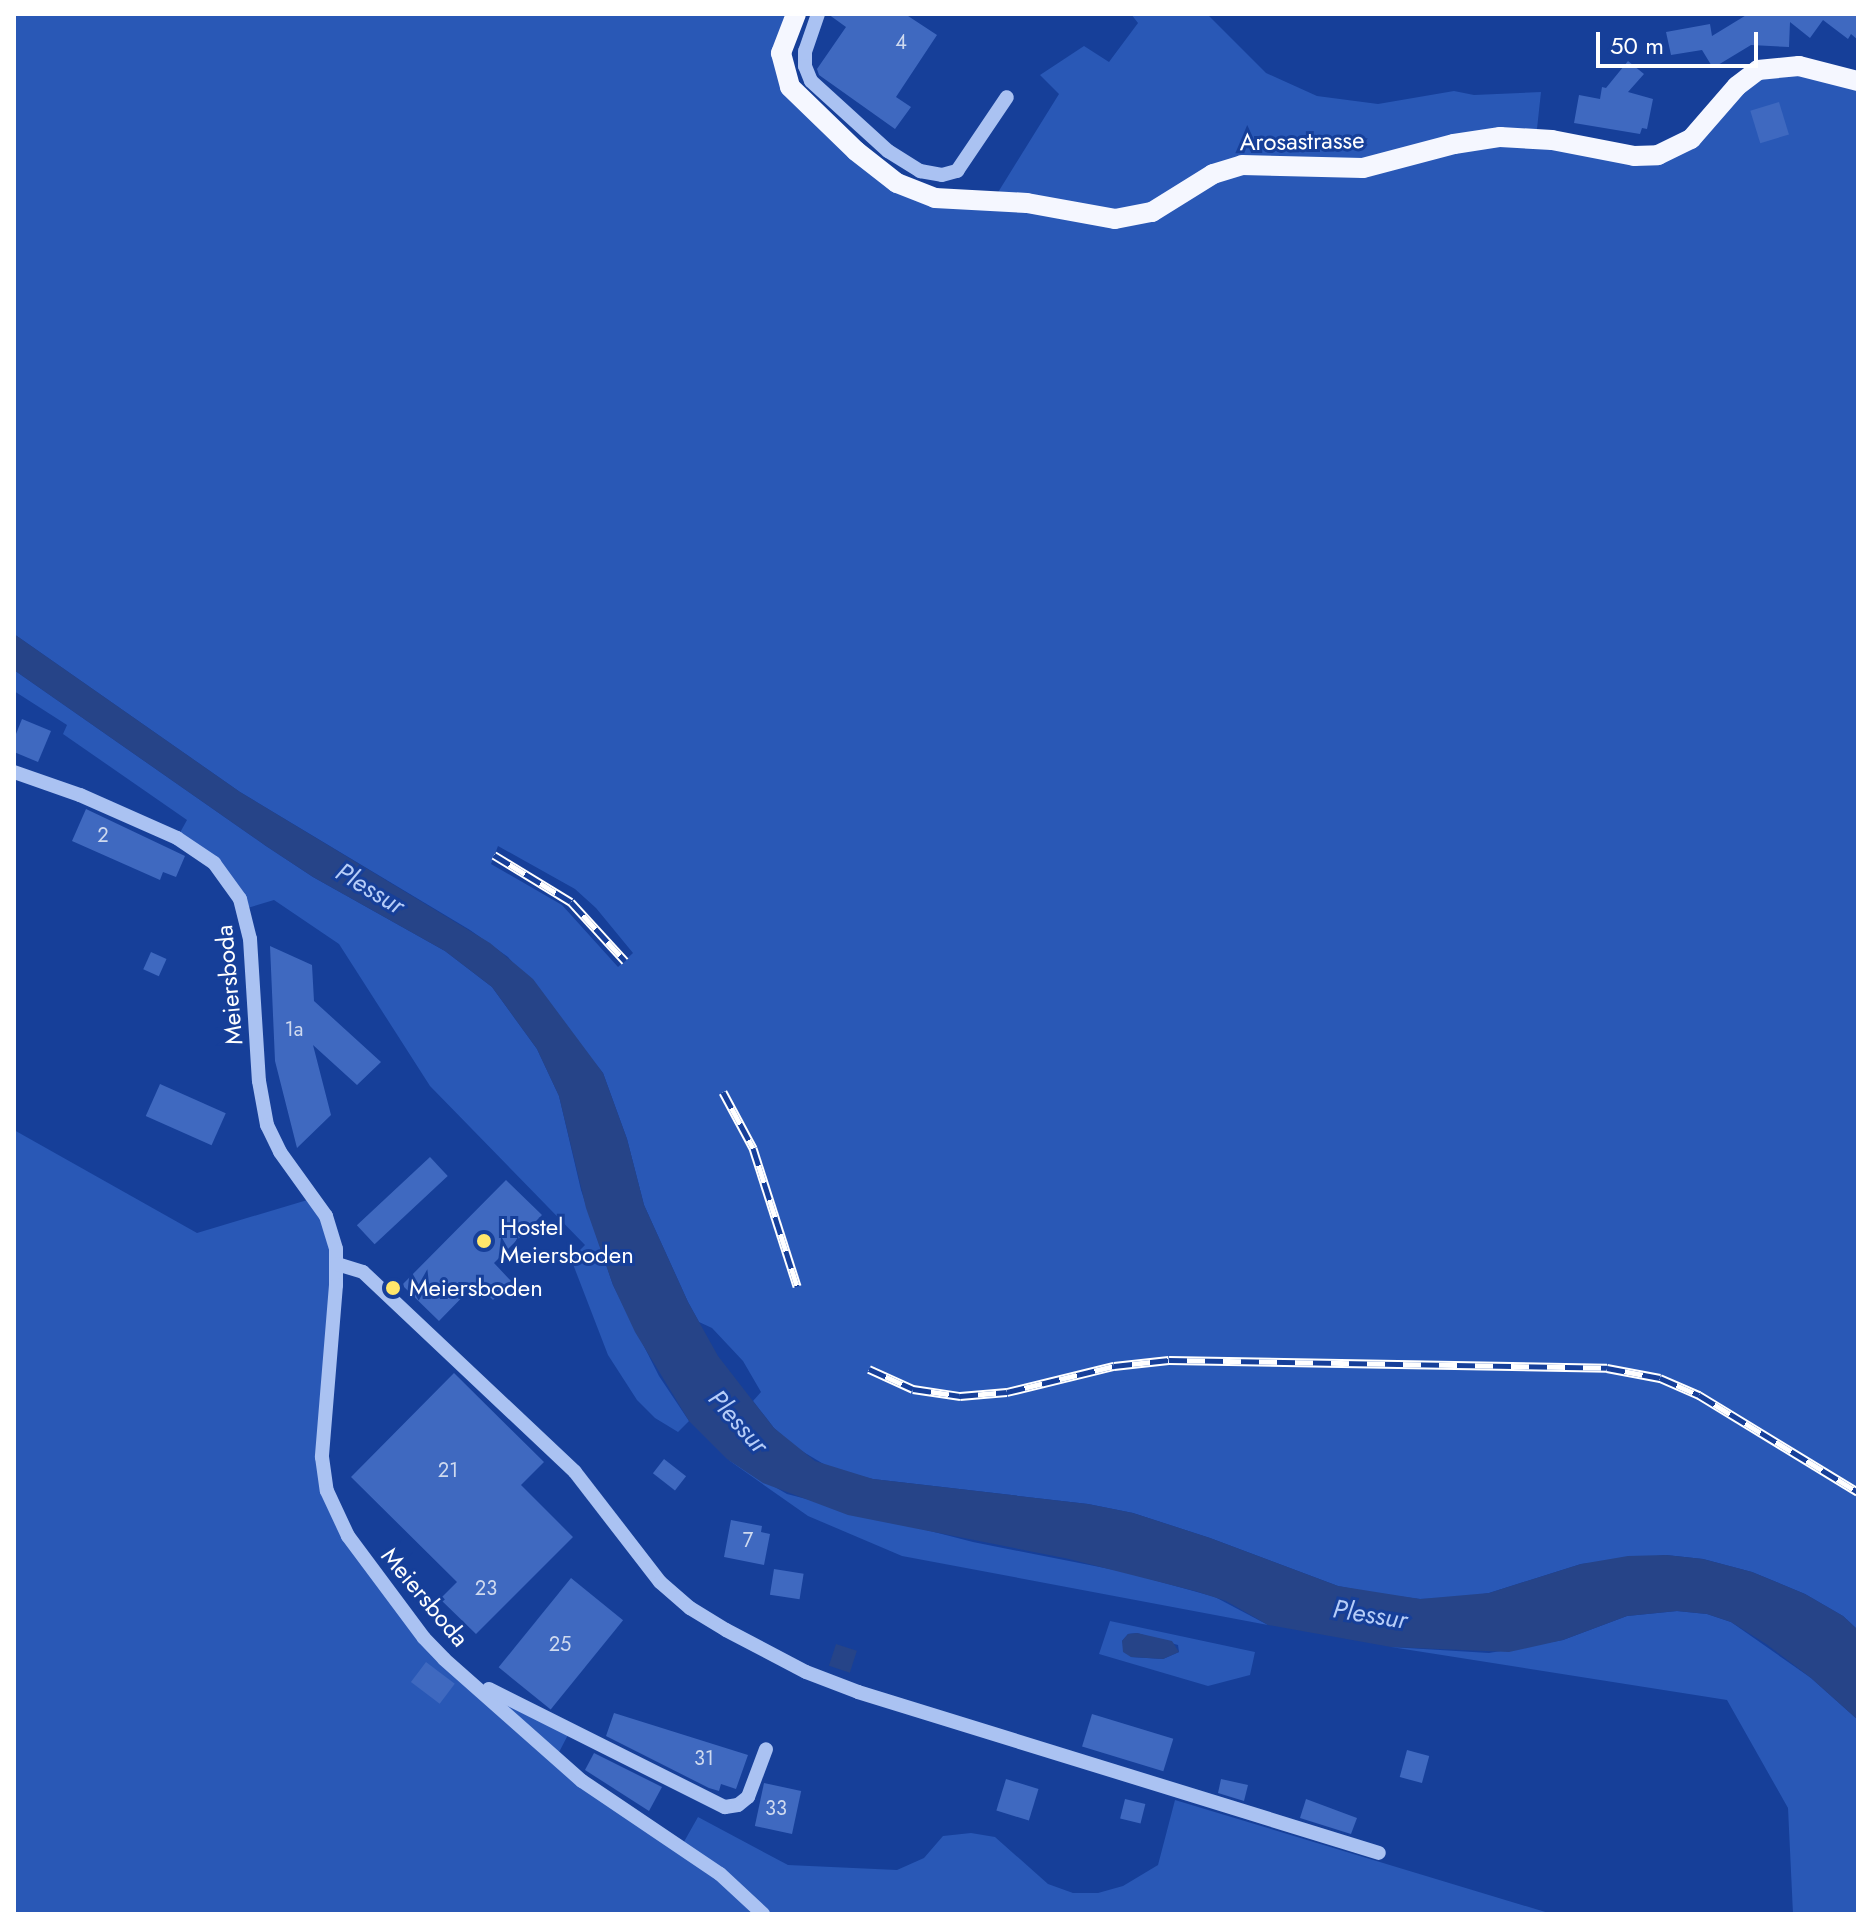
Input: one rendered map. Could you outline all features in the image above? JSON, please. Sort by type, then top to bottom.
[{"type":"main road","name":"Arosastrasse","points":[[796,14],[781,53],[790,87],[856,151],[897,183],[935,198],[1036,204],[1115,219],[1152,212],[1213,174],[1242,165],[1363,168],[1454,144],[1500,137],[1552,140],[1634,156],[1658,155],[1691,139],[1737,86],[1758,70],[1799,66],[1858,81]]},
{"type":"street","points":[[818,14],[805,51],[805,66],[811,81],[876,142],[920,171],[942,175],[957,171],[1007,97]]},
{"type":"street","name":"Meiersboda","points":[[14,772],[89,799],[177,838],[214,863],[236,890],[249,929],[263,1111],[280,1152],[326,1216],[334,1237],[337,1264],[322,1457],[334,1509],[348,1536],[416,1628],[461,1672]]},
{"type":"street","points":[[337,1264],[363,1272],[575,1472],[660,1582],[690,1608],[747,1642],[806,1672],[858,1692],[1379,1853]]},
{"type":"street","points":[[461,1672],[522,1708],[725,1807],[738,1805],[748,1797],[766,1749]]},
{"type":"street","points":[[461,1672],[582,1781],[720,1874],[763,1914]]},
{"type":"shaded area","points":[[14,14],[796,14],[783,70],[897,183],[992,202],[1059,94],[1040,75],[1084,46],[1109,62],[1138,23],[1131,14],[1207,14],[1266,73],[1317,96],[1378,104],[1454,91],[1474,95],[1541,92],[1536,138],[1658,155],[1758,70],[1858,81],[1858,1630],[1843,1616],[1805,1594],[1752,1572],[1703,1559],[1666,1555],[1581,1564],[1489,1593],[1420,1599],[1338,1586],[1133,1513],[1088,1504],[873,1479],[832,1469],[795,1447],[774,1428],[753,1401],[761,1392],[743,1361],[712,1328],[699,1322],[644,1205],[627,1139],[603,1073],[508,957],[470,930],[240,792],[14,634]],"holes":[[[498,846],[575,889],[596,908],[633,953],[618,967],[562,905],[491,864]]]},
{"type":"shaded area","points":[[14,670],[266,846],[313,877],[445,951],[492,987],[537,1049],[559,1096],[581,1190],[613,1285],[659,1376],[689,1421],[678,1432],[655,1418],[637,1400],[608,1355],[571,1259],[585,1245],[430,1086],[339,944],[274,900],[244,909],[236,890],[177,838],[187,820],[63,734],[67,725],[14,691]]},
{"type":"shaded area","points":[[14,1130],[197,1233],[314,1198],[334,1237],[322,1441],[334,1509],[444,1659],[507,1700],[570,1731],[556,1758],[681,1847],[698,1817],[788,1865],[897,1870],[924,1858],[943,1836],[971,1833],[995,1837],[1048,1884],[1073,1893],[1098,1893],[1123,1886],[1158,1865],[1175,1800],[1552,1914],[14,1914]]},
{"type":"shaded area","points":[[727,1459],[787,1494],[973,1542],[1125,1572],[1215,1597],[1268,1625],[902,1556],[808,1516]]},
{"type":"shaded area","points":[[1677,1611],[1707,1614],[1731,1622],[1811,1678],[1858,1720],[1858,1914],[1793,1914],[1788,1808],[1727,1700],[1391,1647],[1489,1653],[1563,1640],[1627,1616]]},
{"type":"shaded area","points":[[1110,1621],[1255,1652],[1250,1675],[1208,1686],[1099,1654]],"holes":[[[1137,1633],[1178,1645],[1179,1652],[1163,1659],[1131,1657],[1122,1641],[1128,1634]]]},
{"type":"water","name":"Plessur","points":[[14,634],[240,792],[490,943],[533,979],[603,1073],[627,1139],[644,1205],[688,1302],[718,1356],[774,1428],[815,1461],[873,1479],[1088,1504],[1133,1513],[1338,1586],[1420,1599],[1489,1593],[1581,1564],[1628,1556],[1666,1555],[1703,1559],[1752,1572],[1805,1594],[1843,1616],[1858,1630],[1858,1720],[1811,1678],[1766,1644],[1731,1622],[1707,1614],[1677,1611],[1627,1616],[1563,1640],[1509,1652],[1391,1647],[1268,1625],[1226,1601],[1195,1591],[1069,1559],[848,1515],[763,1483],[727,1459],[689,1421],[635,1332],[613,1285],[586,1208],[559,1096],[537,1049],[492,987],[445,951],[313,877],[266,846],[14,670]]},
{"type":"water","points":[[1137,1633],[1172,1641],[1179,1652],[1163,1659],[1131,1657],[1123,1652],[1122,1641],[1128,1634]]},
{"type":"water","points":[[836,1644],[857,1651],[850,1673],[829,1666]]},
{"type":"building","points":[[828,14],[905,14],[937,35],[896,97],[911,107],[895,129],[819,75],[817,69],[846,27]]},
{"type":"building","points":[[1748,14],[1858,14],[1858,40],[1851,34],[1848,39],[1823,20],[1810,38],[1790,22],[1789,47],[1751,45],[1713,68],[1702,50],[1671,55],[1666,32],[1710,24],[1712,36]]},
{"type":"building","points":[[1628,61],[1644,74],[1628,92],[1653,99],[1647,129],[1642,128],[1640,134],[1574,123],[1579,95],[1600,99],[1602,87],[1606,88]]},
{"type":"building","points":[[1779,102],[1789,135],[1760,143],[1750,111]]},
{"type":"building","points":[[22,719],[51,731],[38,762],[14,752],[14,739]]},
{"type":"building","points":[[86,809],[185,856],[176,877],[163,872],[160,880],[72,841]]},
{"type":"building","points":[[270,946],[312,965],[314,1001],[381,1062],[357,1085],[313,1045],[331,1115],[297,1148],[275,1061]]},
{"type":"building","points":[[151,952],[167,959],[159,976],[143,969]]},
{"type":"building","points":[[160,1084],[226,1113],[212,1145],[146,1116]]},
{"type":"building","points":[[430,1157],[448,1176],[375,1244],[357,1225]]},
{"type":"building","points":[[506,1180],[542,1215],[494,1263],[511,1281],[493,1300],[476,1283],[439,1321],[402,1285]]},
{"type":"building","points":[[454,1373],[544,1462],[521,1485],[573,1537],[476,1634],[440,1599],[457,1582],[351,1477]]},
{"type":"building","points":[[664,1459],[686,1476],[675,1490],[653,1473]]},
{"type":"building","points":[[731,1520],[762,1526],[761,1532],[770,1534],[764,1565],[724,1557]]},
{"type":"building","points":[[774,1569],[804,1574],[800,1599],[770,1595]]},
{"type":"building","points":[[571,1578],[623,1620],[551,1710],[499,1667]]},
{"type":"building","points":[[426,1662],[455,1684],[440,1704],[411,1682]]},
{"type":"building","points":[[614,1713],[748,1755],[736,1789],[721,1784],[719,1791],[709,1788],[606,1736]]},
{"type":"building","points":[[1092,1714],[1173,1739],[1163,1771],[1082,1747]]},
{"type":"building","points":[[1407,1750],[1429,1756],[1422,1783],[1400,1777]]},
{"type":"building","points":[[594,1753],[662,1787],[649,1811],[585,1770]]},
{"type":"building","points":[[1006,1779],[1039,1789],[1029,1820],[996,1811]]},
{"type":"building","points":[[1221,1779],[1248,1785],[1244,1801],[1218,1793]]},
{"type":"building","points":[[764,1783],[801,1791],[792,1834],[755,1826]]},
{"type":"building","points":[[1125,1799],[1145,1804],[1141,1823],[1120,1818]]},
{"type":"building","points":[[1306,1799],[1357,1818],[1351,1834],[1300,1818]]},
{"type":"railway","points":[[494,855],[571,902],[625,961]]},
{"type":"railway","points":[[723,1092],[753,1148],[797,1286]]},
{"type":"railway","points":[[869,1369],[913,1389],[960,1396],[1007,1392],[1114,1366],[1169,1360],[1607,1368],[1660,1378],[1699,1395],[1858,1492]]},
{"type":"place","name":"Hostel Meiersboden","points":[[484,1241]]},
{"type":"place","name":"Meiersboden","points":[[393,1288]]}]
